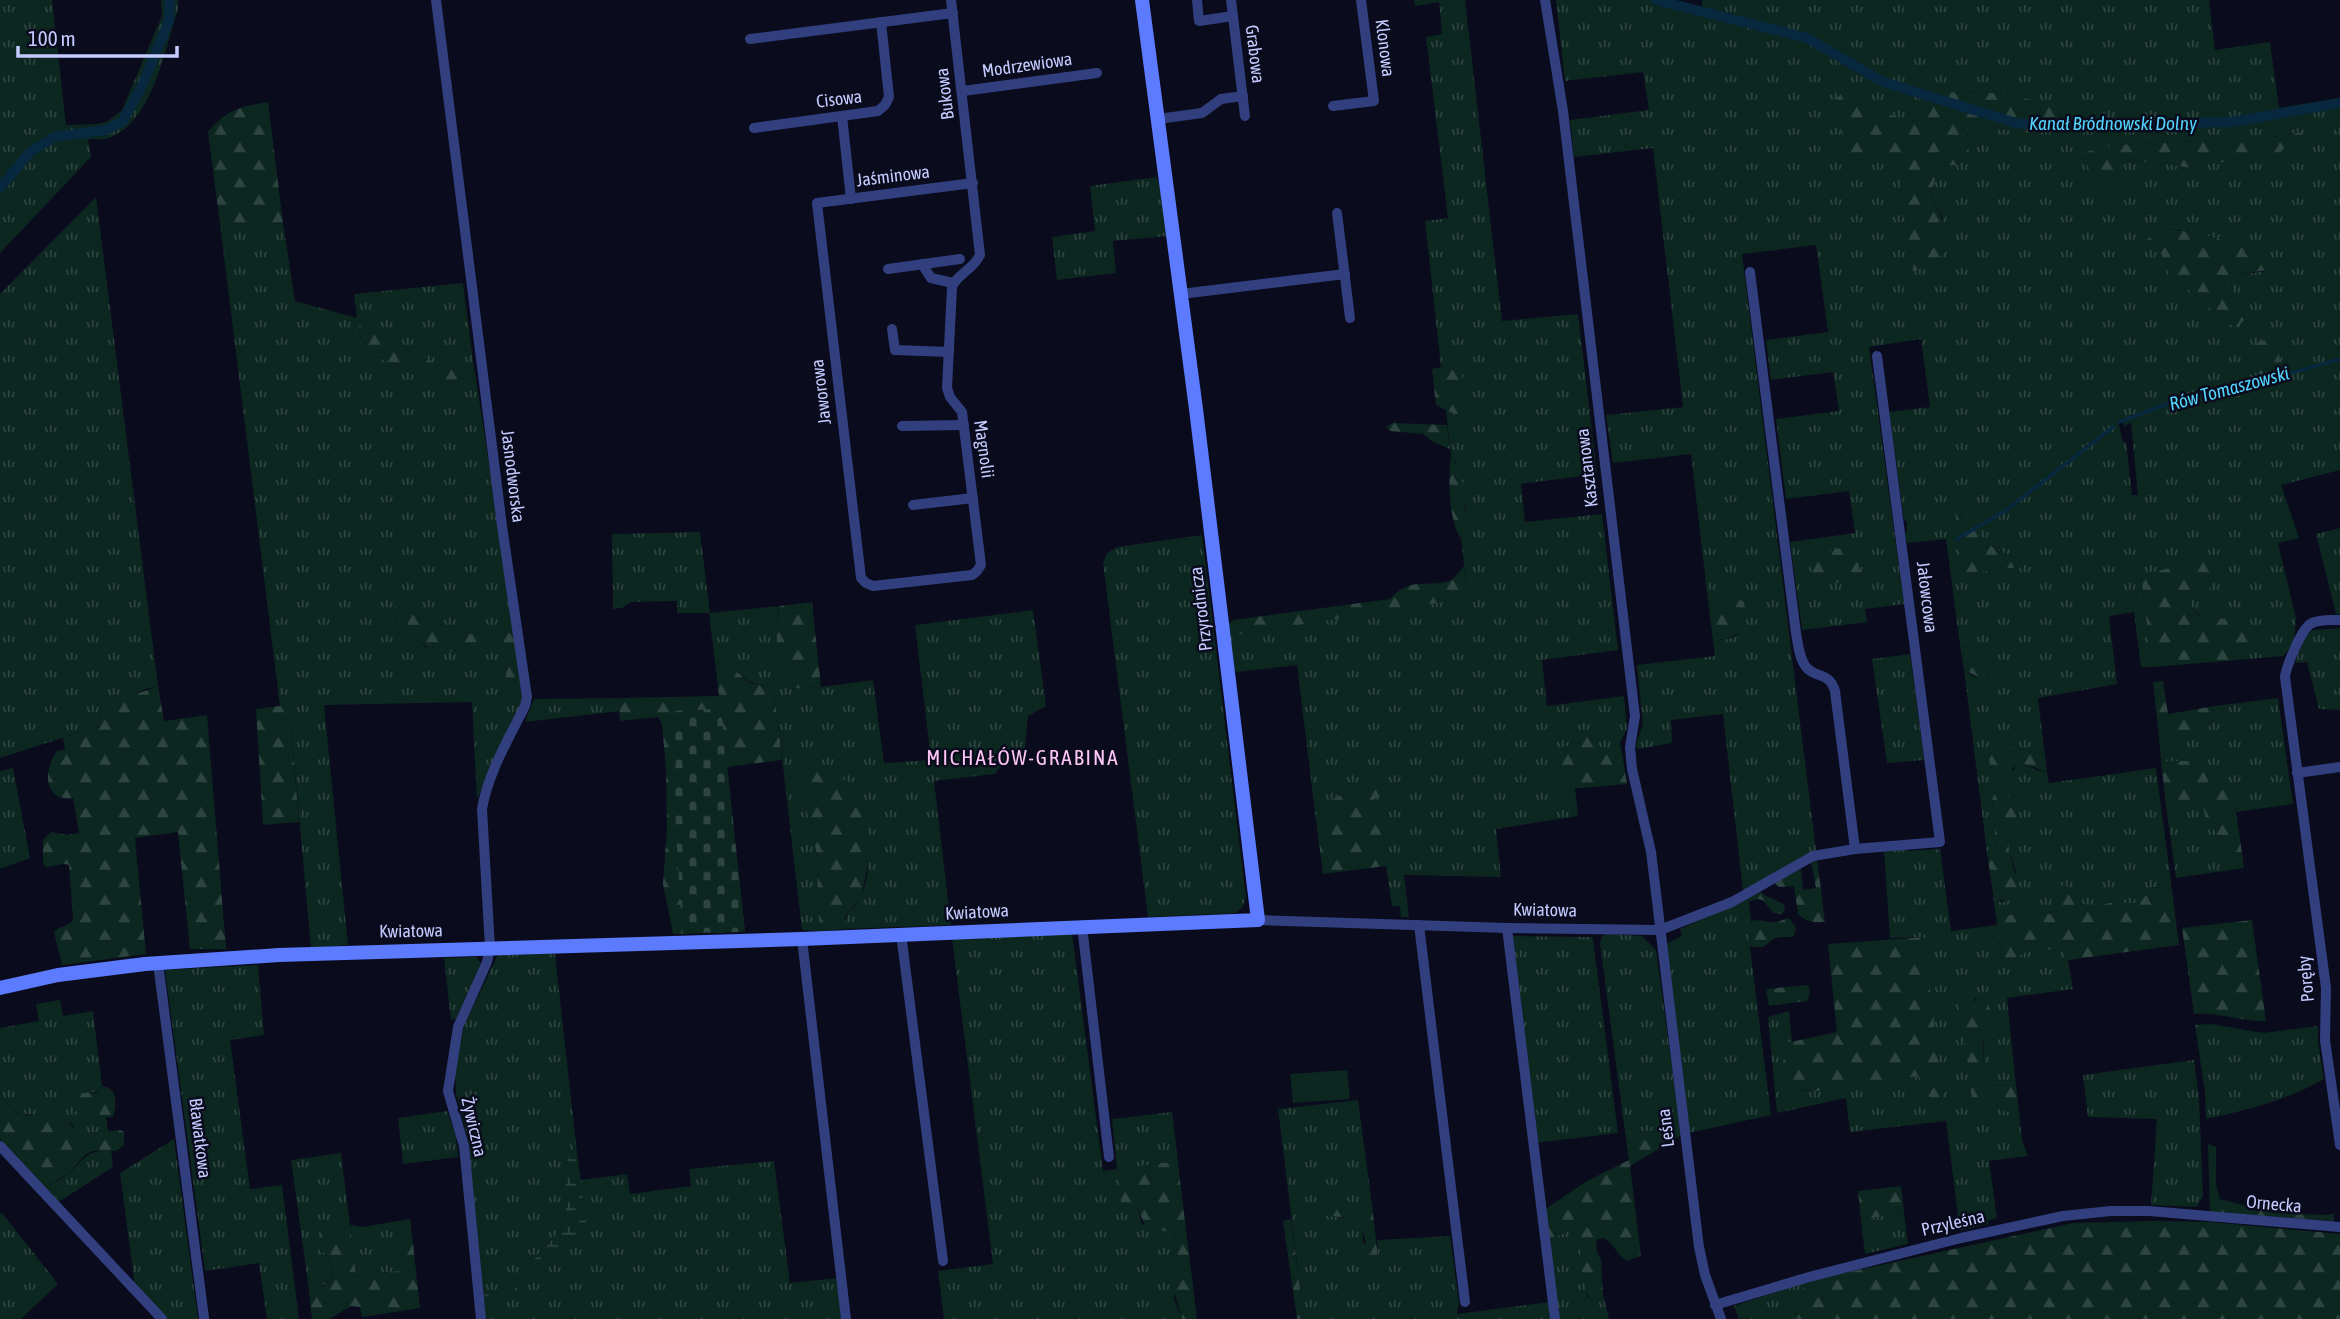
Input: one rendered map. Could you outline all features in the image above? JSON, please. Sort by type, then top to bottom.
[{"type":"street","name":"Jasnodworska","points":[[436,0],[502,526],[527,697],[526,706],[492,777],[482,808],[489,948]]},
{"type":"street","name":"Bukowa","points":[[951,0],[973,183]]},
{"type":"street","name":"Przyrodnicza","points":[[1142,0],[1258,920]]},
{"type":"street","name":"Grabowa","points":[[1197,0],[1199,21],[1233,16]]},
{"type":"street","name":"Grabowa","points":[[1231,0],[1245,116]]},
{"type":"street","name":"Klonowa","points":[[1333,106],[1374,101],[1362,0]]},
{"type":"street","name":"Kasztanowa","points":[[1545,0],[1563,111],[1635,716],[1630,747],[1632,769],[1651,852],[1660,930]]},
{"type":"street","points":[[750,39],[953,13]]},
{"type":"street","name":"Cisowa","points":[[754,128],[871,113],[886,105],[889,86],[881,22]]},
{"type":"street","name":"Modrzewiowa","points":[[963,92],[1097,73]]},
{"type":"street","name":"Grabowa","points":[[1158,119],[1202,113],[1221,99],[1243,96]]},
{"type":"street","points":[[842,117],[851,199]]},
{"type":"street","points":[[922,264],[931,278],[953,283],[975,265],[980,255],[973,183]]},
{"type":"street","name":"Jaśminowa","points":[[817,203],[973,183]]},
{"type":"street","name":"Jaworowa","points":[[817,203],[861,578]]},
{"type":"street","points":[[1337,213],[1350,318]]},
{"type":"street","points":[[888,269],[961,259]]},
{"type":"street","points":[[1751,272],[1796,633],[1804,665],[1810,671],[1828,678],[1835,691],[1855,849]]},
{"type":"street","points":[[1181,294],[1345,274]]},
{"type":"street","name":"Magnolii","points":[[861,578],[873,586],[972,575],[981,565],[964,425],[960,409],[948,393],[953,283]]},
{"type":"street","points":[[892,329],[895,350],[948,352]]},
{"type":"street","name":"Jałowcowa","points":[[1877,356],[1940,842]]},
{"type":"street","points":[[902,426],[964,425]]},
{"type":"street","points":[[913,505],[973,498]]},
{"type":"street","name":"Poręby","points":[[2340,620],[2320,620],[2310,624],[2304,630],[2286,668],[2297,773],[2326,988],[2325,1040],[2340,1145]]},
{"type":"street","points":[[2297,773],[2340,767]]},
{"type":"street","name":"Kwiatowa","points":[[0,988],[58,975],[158,963],[315,953],[802,939],[1082,926],[1258,920],[1660,930],[1732,902],[1813,856],[1855,849],[1940,842]]},
{"type":"street","points":[[1419,925],[1465,1302]]},
{"type":"street","points":[[1082,926],[1109,1157]]},
{"type":"street","points":[[1507,928],[1555,1319]]},
{"type":"street","name":"Leśna","points":[[1660,930],[1695,1221],[1705,1275],[1721,1319]]},
{"type":"street","points":[[901,934],[943,1261]]},
{"type":"street","points":[[802,939],[846,1319]]},
{"type":"street","name":"Żywiczna","points":[[481,1319],[464,1146],[448,1091],[458,1027],[487,962],[489,948]]},
{"type":"street","name":"Bławatkowa","points":[[158,963],[204,1318]]},
{"type":"street","points":[[0,1146],[162,1319]]},
{"type":"street","name":"Przyleśna","points":[[1715,1305],[1809,1277],[1961,1238],[2063,1216],[2111,1211],[2205,1216]]},
{"type":"street","name":"Ornecka","points":[[2205,1216],[2340,1227]]},
{"type":"green space","points":[[0,0],[52,0],[66,125],[97,124],[108,121],[122,110],[162,16],[161,0],[178,0],[178,9],[154,85],[134,119],[121,132],[105,139],[88,139],[91,157],[0,253]]},
{"type":"green space","points":[[1414,0],[1465,0],[1502,321],[1578,314],[1597,474],[1521,484],[1525,522],[1602,514],[1618,650],[1542,660],[1547,706],[1624,696],[1627,729],[1620,743],[1622,753],[1604,750],[1588,736],[1573,737],[1558,790],[1575,788],[1578,816],[1496,829],[1501,877],[1404,875],[1409,917],[1401,917],[1400,906],[1392,906],[1381,845],[1384,835],[1381,813],[1373,815],[1367,807],[1374,790],[1339,796],[1327,802],[1323,820],[1316,820],[1297,665],[1237,672],[1234,670],[1230,636],[1468,597],[1461,539],[1464,535],[1466,506],[1456,462],[1451,455],[1446,409],[1456,415],[1462,415],[1460,371],[1441,367],[1425,221],[1448,218],[1426,37],[1442,34],[1439,2],[1415,6]]},
{"type":"green space","points":[[1556,0],[1670,0],[1702,8],[1702,0],[2209,0],[2215,50],[2270,42],[2279,108],[2340,98],[2340,470],[2281,485],[2299,538],[2278,543],[2296,618],[2294,644],[2283,656],[2227,661],[2238,652],[2192,608],[2192,596],[2210,588],[2141,575],[2152,667],[2141,667],[2134,612],[2109,616],[2117,684],[2038,698],[2045,755],[2014,747],[1989,759],[1993,770],[2014,770],[2016,765],[2021,763],[2047,772],[2049,783],[2156,768],[2172,890],[2153,887],[2139,903],[2109,903],[2094,908],[2082,904],[2066,886],[2055,902],[2055,909],[2049,914],[2025,913],[1996,917],[1994,901],[2004,902],[2016,872],[2008,849],[2013,836],[2003,791],[1995,794],[1992,799],[1996,848],[1987,853],[1964,670],[1974,677],[1989,678],[1989,665],[1969,647],[1960,645],[1946,539],[1907,543],[1907,522],[1904,520],[1889,412],[1930,407],[1921,339],[1869,347],[1904,604],[1865,609],[1867,622],[1802,630],[1790,542],[1855,533],[1849,491],[1786,499],[1776,419],[1839,411],[1833,372],[1771,380],[1766,340],[1828,332],[1816,245],[1742,254],[1816,850],[1743,891],[1723,714],[1671,720],[1672,743],[1638,749],[1635,747],[1643,724],[1637,665],[1715,656],[1713,641],[1737,635],[1745,621],[1734,596],[1708,601],[1691,454],[1613,463],[1606,415],[1683,407],[1653,148],[1574,157],[1570,120],[1649,110],[1643,72],[1565,81]],"holes":[[[1938,92],[2002,93],[2017,133],[1966,118],[1969,154],[1957,165],[1938,166],[1931,197],[1943,218],[1913,271],[1897,158],[1873,157],[1859,160],[1890,115],[1905,123],[1917,119],[1929,108]],[[2302,132],[2274,157],[2205,164],[2201,170],[2157,162],[2118,161],[2115,145],[2267,138]],[[2165,229],[2187,231],[2267,271],[2237,275],[2231,281],[2237,306],[2223,320],[2194,293],[2171,280],[2158,245],[2148,239]],[[2123,418],[2124,427],[2131,422],[2138,495],[2132,495],[2126,442],[2123,442],[2118,421]],[[1958,509],[1989,544],[2021,559],[2021,567],[1966,573],[1955,512]]]},
{"type":"green space","points":[[1938,92],[2002,93],[2074,110],[2072,130],[2017,133],[1966,118],[1969,154],[1957,165],[1938,166],[1931,197],[1945,230],[1942,254],[1938,264],[1913,271],[1897,159],[1845,160],[1837,97],[1852,93],[1906,123],[1925,112]]},
{"type":"green space","points":[[268,102],[283,223],[221,232],[208,132],[221,118],[235,110]]},
{"type":"green space","points":[[2304,132],[2274,157],[2206,164],[2201,170],[2157,162],[2119,161],[2116,187],[2098,189],[2082,153],[2114,145],[2267,138]]},
{"type":"green space","points":[[1156,177],[1161,185],[1168,236],[1113,241],[1116,273],[1057,280],[1052,237],[1095,231],[1090,186]]},
{"type":"green space","points":[[96,197],[158,686],[145,689],[102,712],[99,726],[0,758],[0,294]]},
{"type":"green space","points":[[283,223],[295,301],[357,318],[354,294],[463,283],[474,368],[445,368],[359,326],[362,352],[441,380],[476,379],[515,633],[468,634],[428,621],[395,606],[398,633],[420,642],[425,647],[451,652],[465,645],[517,645],[519,654],[506,668],[506,699],[525,699],[477,799],[472,702],[324,705],[348,945],[311,948],[289,707],[280,706],[221,232]]},
{"type":"green space","points":[[2165,229],[2199,233],[2268,254],[2273,269],[2237,275],[2231,281],[2236,301],[2248,316],[2236,328],[2223,320],[2194,293],[2171,280],[2158,245],[2147,239]]},
{"type":"green space","points":[[359,325],[445,368],[474,368],[476,379],[441,380],[362,352]]},
{"type":"green space","points":[[2264,340],[2279,347],[2280,374],[2260,379],[2254,358],[2256,344]]},
{"type":"green space","points":[[1441,367],[1460,371],[1464,383],[1466,411],[1462,415],[1436,405],[1432,369]]},
{"type":"green space","points":[[1392,423],[1447,425],[1450,449],[1433,442],[1423,434],[1390,431],[1386,427]]},
{"type":"green space","points":[[1451,455],[1460,474],[1464,494],[1465,525],[1461,539],[1451,510]]},
{"type":"green space","points":[[1958,509],[1968,516],[1987,543],[2003,553],[2021,559],[2022,567],[1966,573],[1955,512]]},
{"type":"green space","points":[[2340,528],[2340,614],[2336,614],[2316,534]]},
{"type":"green space","points":[[700,532],[710,613],[780,606],[777,616],[789,689],[873,680],[884,763],[931,760],[915,625],[1033,610],[1046,706],[1028,716],[1025,747],[1006,759],[995,774],[934,781],[951,925],[844,929],[846,917],[861,896],[868,873],[863,802],[801,776],[818,866],[820,931],[802,930],[774,689],[748,681],[731,666],[715,662],[709,613],[677,613],[677,601],[631,602],[622,608],[613,609],[612,534]]},
{"type":"green space","points":[[1202,535],[1246,898],[1242,908],[1235,913],[1148,917],[1103,563],[1107,553],[1117,547]]},
{"type":"green space","points":[[1848,547],[1857,549],[1861,579],[1813,586],[1811,567],[1818,556],[1830,550]]},
{"type":"green space","points":[[2215,557],[2218,576],[2210,588],[2192,596],[2192,608],[2199,616],[2233,620],[2253,626],[2252,649],[2238,652],[2227,661],[2152,667],[2141,575]]},
{"type":"green space","points":[[1464,566],[1468,598],[1230,636],[1228,624],[1233,620],[1390,599],[1405,587],[1452,580]]},
{"type":"green space","points":[[1734,596],[1744,602],[1744,626],[1736,635],[1713,641],[1708,601]]},
{"type":"green space","points":[[812,602],[821,687],[789,689],[778,648],[780,606]]},
{"type":"green space","points":[[395,606],[428,621],[468,634],[515,633],[517,645],[465,645],[451,652],[434,652],[420,642],[398,633]]},
{"type":"green space","points":[[2340,628],[2340,710],[2319,709],[2307,662],[2295,663],[2305,634],[2313,630]]},
{"type":"green space","points":[[1960,645],[1969,647],[1989,665],[1990,673],[1986,681],[1964,670]]},
{"type":"green space","points":[[519,654],[525,699],[506,700],[508,661]]},
{"type":"green space","points":[[1910,654],[1924,760],[1887,763],[1872,659]]},
{"type":"green space","points":[[715,662],[731,666],[748,682],[774,689],[782,760],[727,767],[745,932],[673,934],[663,884],[667,828],[662,724],[658,717],[620,721],[619,698],[719,696]]},
{"type":"green space","points":[[2163,681],[2168,714],[2215,706],[2212,720],[2200,734],[2180,737],[2158,728],[2153,682]]},
{"type":"green space","points":[[158,686],[164,721],[207,715],[226,949],[190,949],[178,832],[135,838],[146,954],[62,965],[54,932],[73,920],[69,865],[47,867],[43,864],[43,840],[51,832],[67,835],[79,833],[73,798],[63,798],[51,790],[48,783],[49,767],[57,751],[65,749],[63,738],[99,726],[102,712],[112,703]]},
{"type":"green space","points":[[619,698],[620,711],[525,722],[534,699]]},
{"type":"green space","points":[[2278,698],[2293,804],[2236,812],[2232,785],[2209,786],[2205,761],[2161,761],[2158,728],[2180,737],[2194,737],[2209,725],[2215,706]]},
{"type":"green space","points":[[289,707],[299,822],[263,825],[256,709]]},
{"type":"green space","points":[[721,709],[745,932],[682,933],[669,711]]},
{"type":"green space","points":[[1578,733],[1588,736],[1604,750],[1622,753],[1627,784],[1558,790],[1553,749],[1571,745],[1573,737]]},
{"type":"green space","points":[[2004,747],[2045,755],[2047,772],[2021,763],[2007,775],[2000,775],[1990,766],[1989,759],[1995,750]]},
{"type":"green space","points":[[2161,761],[2205,761],[2209,786],[2232,785],[2242,853],[2224,849],[2222,839],[2206,821],[2202,801],[2166,805]]},
{"type":"green space","points":[[810,764],[858,786],[863,802],[870,855],[861,898],[845,917],[844,929],[820,931],[818,866],[801,776]]},
{"type":"green space","points":[[13,768],[30,858],[0,869],[0,771]]},
{"type":"green space","points":[[1379,789],[1377,798],[1368,802],[1367,807],[1373,815],[1388,811],[1391,834],[1384,835],[1381,845],[1386,866],[1323,874],[1316,820],[1323,820],[1327,802],[1339,796]]},
{"type":"green space","points":[[2003,791],[2012,799],[2016,810],[2015,830],[2009,849],[2017,881],[2017,893],[2015,900],[1994,901],[1987,853],[1996,848],[1992,799],[1995,793]]},
{"type":"green space","points":[[2202,801],[2206,820],[2229,852],[2242,853],[2244,868],[2176,878],[2166,805]]},
{"type":"green space","points":[[1906,847],[1907,851],[1940,849],[1951,931],[1997,925],[2003,966],[2009,966],[2021,954],[2033,949],[2063,952],[2068,960],[2073,989],[2007,998],[2016,1085],[1983,1086],[1981,1083],[1984,1045],[1976,998],[1972,1002],[1974,1115],[1994,1102],[2005,1112],[2019,1112],[2022,1140],[2028,1156],[1989,1161],[1997,1218],[1988,1220],[1989,1224],[1960,1231],[1946,1121],[1850,1132],[1846,1098],[1777,1113],[1768,1017],[1789,1011],[1792,1042],[1786,1043],[1802,1091],[1845,1088],[1917,1076],[1927,1093],[1924,937],[1890,938],[1884,851]]},
{"type":"green space","points":[[1817,858],[1825,922],[1801,917],[1798,914],[1794,886],[1779,887],[1774,883],[1801,869],[1803,890],[1816,888],[1811,861]]},
{"type":"green space","points":[[2061,885],[2066,886],[2082,904],[2094,908],[2109,903],[2139,903],[2153,887],[2172,890],[2179,945],[2068,960],[2063,952],[2033,950],[2015,959],[2009,966],[2003,966],[1996,917],[2025,913],[2050,914],[2055,909],[2056,889]]},
{"type":"green space","points":[[1761,891],[1784,904],[1785,910],[1781,914],[1773,913],[1764,901],[1749,901],[1751,921],[1775,922],[1789,918],[1796,928],[1794,936],[1776,938],[1763,947],[1755,947],[1749,946],[1744,900]]},
{"type":"green space","points":[[1744,900],[1771,1115],[1689,1133],[1666,944],[1682,936],[1680,929]]},
{"type":"green space","points":[[2252,920],[2266,1021],[2194,1014],[2182,928]]},
{"type":"green space","points":[[1072,933],[1103,1171],[1117,1169],[1112,1119],[1172,1112],[1178,1161],[1117,1170],[1137,1207],[1142,1224],[1175,1233],[1178,1262],[1174,1299],[1182,1319],[944,1319],[938,1271],[993,1264],[952,938]]},
{"type":"green space","points":[[1606,934],[1642,936],[1656,950],[1680,1125],[1659,1131],[1625,1132],[1600,943]]},
{"type":"green space","points":[[1511,936],[1593,939],[1618,1133],[1535,1143]]},
{"type":"green space","points":[[1924,937],[1944,1106],[1931,1099],[1917,1076],[1837,1090],[1790,1088],[1782,1070],[1786,1043],[1837,1032],[1828,944]]},
{"type":"green space","points":[[555,954],[576,1143],[566,1164],[566,1211],[561,1230],[507,1289],[483,1295],[467,1136],[456,1093],[455,1072],[464,1025],[498,955]]},
{"type":"green space","points":[[477,957],[481,964],[456,1019],[451,1020],[444,958]]},
{"type":"green space","points":[[258,965],[264,1035],[230,1040],[250,1189],[282,1185],[299,1319],[267,1319],[259,1263],[205,1271],[165,970]]},
{"type":"green space","points":[[1808,985],[1810,993],[1807,1001],[1769,1006],[1766,989]]},
{"type":"green space","points":[[1982,997],[1988,1003],[1993,1021],[1983,1039],[1984,1066],[1981,1083],[1983,1086],[2016,1085],[2019,1112],[2005,1112],[1994,1102],[1974,1116],[1960,1001],[1972,1002]]},
{"type":"green space","points":[[60,1000],[63,1016],[93,1011],[102,1086],[97,1092],[86,1093],[77,1111],[106,1116],[108,1131],[84,1133],[76,1130],[72,1124],[40,1115],[21,1114],[12,1110],[0,1093],[0,1028],[39,1021],[36,1004]]},
{"type":"green space","points":[[2211,1024],[2263,1033],[2318,1026],[2324,1079],[2267,1104],[2206,1119],[2195,1025]]},
{"type":"green space","points":[[2194,1060],[2199,1098],[2203,1196],[2197,1207],[2151,1205],[2157,1119],[2088,1117],[2083,1075]]},
{"type":"green space","points":[[1347,1070],[1350,1099],[1293,1103],[1290,1074]]},
{"type":"green space","points":[[102,1086],[114,1094],[113,1117],[77,1112],[72,1107],[74,1097],[81,1093],[97,1093]]},
{"type":"green space","points":[[0,1093],[17,1113],[35,1115],[47,1112],[64,1119],[76,1130],[84,1133],[120,1130],[124,1132],[124,1145],[116,1151],[93,1151],[86,1154],[69,1173],[45,1188],[0,1139]]},
{"type":"green space","points":[[1358,1100],[1372,1205],[1333,1199],[1324,1215],[1356,1220],[1362,1227],[1363,1242],[1378,1256],[1377,1240],[1450,1236],[1459,1303],[1457,1314],[1550,1302],[1552,1319],[1304,1319],[1278,1109]]},
{"type":"green space","points":[[447,1111],[456,1136],[458,1157],[403,1164],[398,1118]]},
{"type":"green space","points":[[1680,1125],[1682,1135],[1630,1166],[1641,1256],[1627,1261],[1607,1240],[1597,1239],[1603,1295],[1592,1300],[1583,1279],[1579,1232],[1575,1229],[1547,1240],[1544,1210],[1587,1181],[1629,1160],[1625,1132],[1659,1131]]},
{"type":"green space","points":[[174,1139],[198,1319],[166,1319],[135,1286],[120,1173]]},
{"type":"green space","points":[[576,1143],[586,1225],[517,1290],[507,1296],[484,1301],[483,1295],[507,1289],[561,1230],[566,1211],[566,1164]]},
{"type":"green space","points":[[2208,1144],[2216,1147],[2216,1185],[2220,1199],[2273,1213],[2334,1213],[2333,1221],[2210,1212]]},
{"type":"green space","points":[[111,1150],[113,1167],[57,1203],[45,1188],[66,1175],[86,1156]]},
{"type":"green space","points":[[341,1153],[350,1225],[363,1227],[410,1219],[413,1243],[397,1246],[399,1271],[356,1276],[350,1226],[320,1230],[320,1249],[329,1258],[333,1268],[331,1277],[321,1286],[314,1282],[308,1283],[291,1160]]},
{"type":"green space","points":[[774,1161],[790,1283],[837,1278],[842,1319],[486,1319],[484,1301],[507,1296],[585,1226],[580,1180],[627,1174],[630,1194],[691,1186],[689,1169]]},
{"type":"green space","points":[[1178,1161],[1197,1319],[1182,1319],[1172,1284],[1178,1262],[1175,1233],[1146,1228],[1137,1207],[1122,1209],[1117,1169]]},
{"type":"green space","points":[[1901,1186],[1904,1212],[1861,1220],[1858,1191]]},
{"type":"green space","points":[[1333,1199],[1372,1205],[1378,1257],[1369,1254],[1358,1223],[1323,1215],[1324,1204]]},
{"type":"green space","points":[[1904,1212],[1908,1244],[1865,1254],[1861,1220]]},
{"type":"green space","points":[[2,1213],[58,1284],[21,1319],[0,1319]]},
{"type":"green space","points":[[1291,1219],[1304,1319],[1297,1319],[1283,1221]]},
{"type":"green space","points":[[2210,1222],[2340,1234],[2340,1319],[1793,1319],[1797,1299],[1808,1281],[2073,1223]]},
{"type":"green space","points":[[350,1225],[356,1276],[399,1271],[397,1245],[413,1243],[420,1308],[362,1317],[360,1307],[351,1306],[329,1319],[312,1319],[308,1283],[314,1282],[322,1286],[328,1282],[333,1272],[332,1263],[320,1249],[319,1230]]},
{"type":"green space","points":[[1575,1229],[1579,1232],[1587,1296],[1592,1300],[1603,1295],[1609,1319],[1557,1319],[1547,1240]]},
{"type":"green space","points":[[1808,1281],[1797,1299],[1793,1319],[1739,1319],[1734,1306]]},
{"type":"waterway","name":"Kanał Bródnowski Dolny","points":[[0,188],[30,152],[54,137],[106,130],[122,122],[142,86],[169,21],[170,0]]},
{"type":"waterway","name":"Kanał Bródnowski Dolny","points":[[1656,0],[1807,38],[1883,82],[2016,123],[2048,126],[2231,122],[2340,103]]},
{"type":"waterway","name":"Rów Tomaszowski","points":[[2119,422],[2180,399],[2340,359]]},
{"type":"waterway","name":"Rów Tomaszowski","points":[[1957,539],[2005,511],[2113,427]]},
{"type":"district","name":"MICHAŁÓW-GRABINA","points":[[1023,758]]}]
